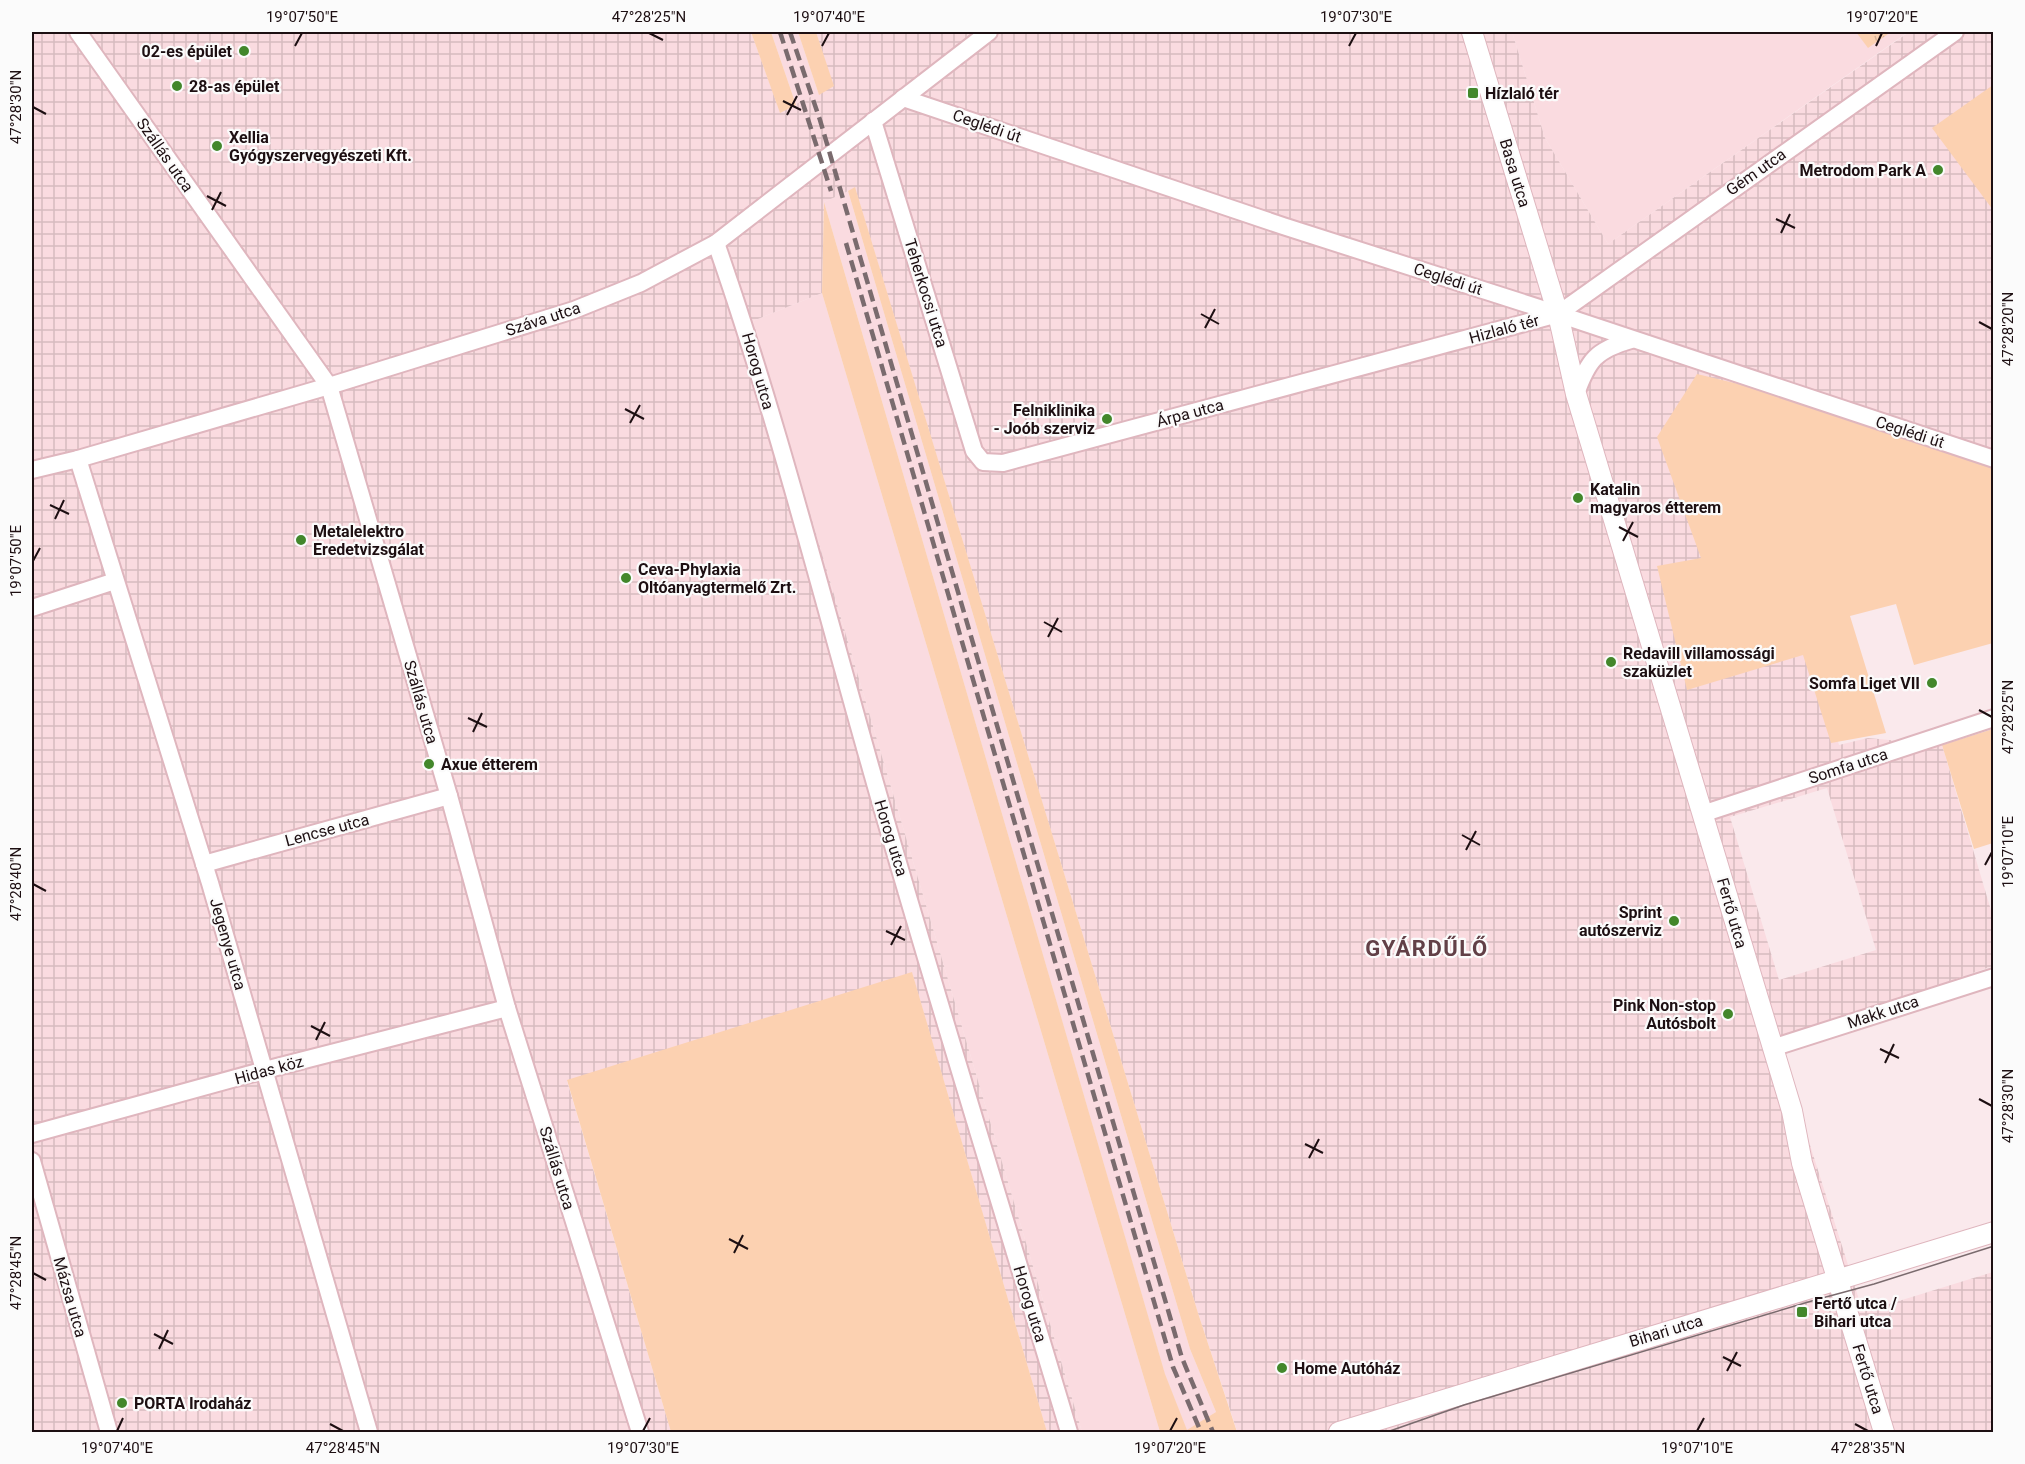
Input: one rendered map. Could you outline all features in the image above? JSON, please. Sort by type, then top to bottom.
[{"type":"street","name":"Szállás utca","points":[[78,32],[328,386],[449,796],[507,1008],[640,1432]]},
{"type":"street","name":"Száva utca","points":[[32,470],[78,459],[328,386],[593,303],[641,283],[716,243],[989,32]]},
{"type":"street","name":"Basa utca","points":[[1472,32],[1558,314]]},
{"type":"street","name":"Gém utca","points":[[1558,314],[1955,32]]},
{"type":"street","name":"Ceglédi út","points":[[903,98],[1283,226],[1558,314],[1994,459]]},
{"type":"street","name":"Teherkocsi utca","points":[[873,121],[974,451],[983,462]]},
{"type":"street","name":"Horog utca","points":[[716,243],[755,360],[872,773],[1069,1432]]},
{"type":"street","name":"Hizlaló tér","points":[[1396,358],[1558,314],[1576,394]]},
{"type":"street","points":[[1576,394],[1584,371],[1591,362],[1613,345],[1631,340]]},
{"type":"street","name":"Árpa utca","points":[[983,462],[1003,463],[1396,358]]},
{"type":"street","name":"Fertő utca","points":[[1576,394],[1792,1111],[1802,1163],[1884,1432]]},
{"type":"street","name":"Jegenye utca","points":[[78,459],[204,864],[369,1432]]},
{"type":"street","points":[[32,608],[115,581]]},
{"type":"street","name":"Somfa utca","points":[[1702,814],[1994,718]]},
{"type":"street","name":"Lencse utca","points":[[204,864],[449,796]]},
{"type":"street","name":"Makk utca","points":[[1772,1048],[1994,977]]},
{"type":"street","name":"Hidas köz","points":[[32,1134],[265,1070],[507,1008]]},
{"type":"street","name":"Mázsa utca","points":[[32,1161],[109,1432]]},
{"type":"street","name":"Bihari utca","points":[[1339,1432],[1994,1232]]},
{"type":"shaded area","points":[[32,32],[751,32],[780,112],[833,86],[816,32],[1512,32],[1545,138],[1608,244],[1909,32],[1993,32],[1993,586],[1833,605],[1816,664],[1839,745],[1868,738],[1942,745],[1993,917],[1993,966],[1777,1041],[1863,1312],[1993,1272],[1993,1432],[1235,1432],[1237,1431],[1198,1313],[855,188],[824,202],[822,293],[753,321],[1082,1432],[1047,1432],[912,973],[567,1081],[671,1432],[32,1432]],"holes":[[[1827,788],[1876,950],[1779,980],[1730,817]]]},
{"type":"shaded area","points":[[771,32],[798,32],[819,95],[796,105]]},
{"type":"shaded area","points":[[1512,32],[1908,32],[1608,244],[1545,138]]},
{"type":"shaded area","points":[[848,191],[1190,1349],[1216,1412],[1187,1431],[1165,1375],[824,202]]},
{"type":"shaded area","points":[[822,293],[1160,1432],[1082,1432],[753,321]]},
{"type":"green space","points":[[751,32],[771,32],[796,105],[780,113]]},
{"type":"green space","points":[[798,32],[816,32],[834,86],[819,95]]},
{"type":"green space","points":[[1856,32],[1891,32],[1868,48]]},
{"type":"green space","points":[[1993,85],[1993,210],[1932,128]]},
{"type":"green space","points":[[855,187],[1198,1313],[1237,1432],[1160,1432],[822,293],[824,202],[1165,1374],[1187,1430],[1216,1412],[1190,1349],[848,191]]},
{"type":"green space","points":[[1697,374],[1830,406],[1993,459],[1993,643],[1914,665],[1896,604],[1850,616],[1886,733],[1831,743],[1803,655],[1687,690],[1657,566],[1701,558],[1657,437]]},
{"type":"green space","points":[[1993,729],[1993,843],[1974,849],[1942,745]]},
{"type":"green space","points":[[912,972],[1047,1432],[671,1432],[567,1080]]},
{"type":"tram line","points":[[1387,1432],[1464,1405],[1874,1284],[1994,1246]]},
{"type":"railway","points":[[780,32],[831,191]]},
{"type":"railway","points":[[790,32],[820,120],[1182,1358],[1213,1432]]},
{"type":"railway","points":[[846,243],[1173,1367],[1201,1432]]},
{"type":"place","name":"02-es épület","points":[[244,51]]},
{"type":"place","name":"28-as épület","points":[[177,86]]},
{"type":"place","name":"Hízlaló tér","points":[[1473,93]]},
{"type":"place","name":"Xellia Gyógyszervegyészeti Kft.","points":[[217,146]]},
{"type":"place","name":"Metrodom Park A","points":[[1938,170]]},
{"type":"place","name":"Felniklinika - Joób szerviz","points":[[1107,419]]},
{"type":"place","name":"Katalin magyaros étterem","points":[[1578,498]]},
{"type":"place","name":"Metalelektro Eredetvizsgálat","points":[[301,540]]},
{"type":"place","name":"Ceva-Phylaxia Oltóanyagtermelő Zrt.","points":[[626,578]]},
{"type":"place","name":"Redavill villamossági szaküzlet","points":[[1611,662]]},
{"type":"place","name":"Somfa Liget VII","points":[[1932,683]]},
{"type":"place","name":"Axue étterem","points":[[429,764]]},
{"type":"place","name":"Sprint autószerviz","points":[[1674,921]]},
{"type":"place","name":"Pink Non-stop Autósbolt","points":[[1728,1014]]},
{"type":"place","name":"Fertő utca / Bihari utca","points":[[1802,1312]]},
{"type":"place","name":"Home Autóház","points":[[1282,1368]]},
{"type":"place","name":"PORTA Irodaház","points":[[122,1403]]},
{"type":"district","name":"GYÁRDŰLŐ","points":[[1427,948]]}]
